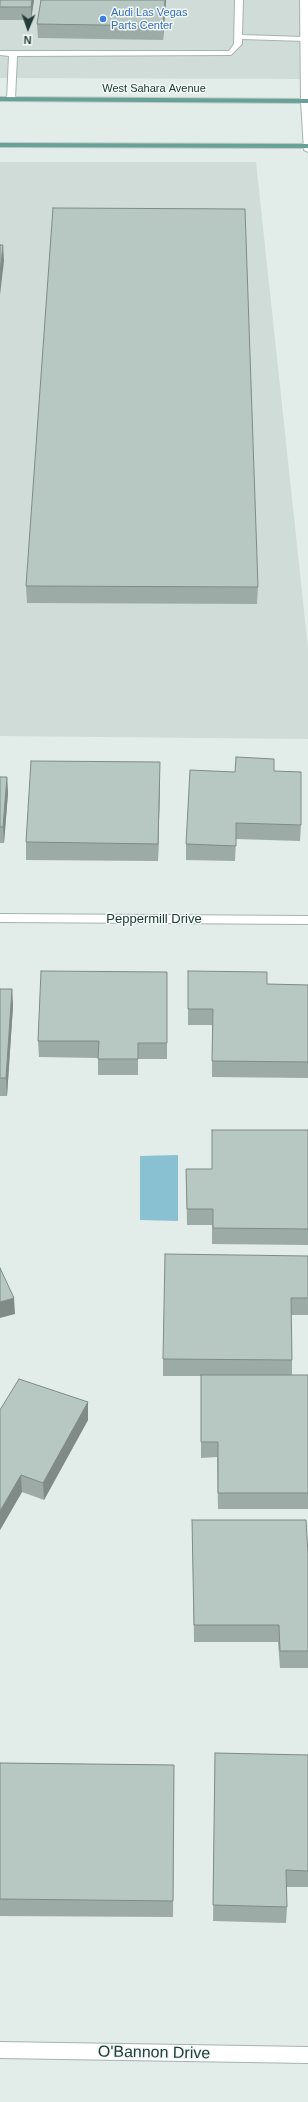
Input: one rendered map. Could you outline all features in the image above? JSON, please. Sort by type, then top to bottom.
[{"type":"main road","name":"West Sahara Avenue","points":[[0,99],[306,101]]},
{"type":"main road","points":[[0,144],[308,148]]},
{"type":"street","points":[[0,53],[231,53],[238,44],[239,0]]},
{"type":"street","points":[[304,0],[306,25],[304,39],[308,148]]},
{"type":"street","points":[[238,37],[304,39]]},
{"type":"street","points":[[12,54],[12,99]]},
{"type":"street","name":"Peppermill Drive","points":[[0,918],[308,920]]},
{"type":"street","name":"O'Bannon Drive","points":[[0,2050],[308,2055]]},
{"type":"shaded area","points":[[0,0],[308,0],[308,79],[0,78]]},
{"type":"shaded area","points":[[0,162],[256,162],[308,648],[308,739],[0,736]]},
{"type":"water","points":[[178,1155],[178,1221],[140,1220],[140,1156]]},
{"type":"building","points":[[0,0],[32,0],[31,7],[0,7]]},
{"type":"building","name":"Audi Las Vegas Parts Center","points":[[41,0],[165,0],[163,26],[37,24]]},
{"type":"building","points":[[53,208],[245,209],[258,587],[26,586]]},
{"type":"building","points":[[0,245],[3,245],[0,273]]},
{"type":"building","points":[[236,757],[274,759],[274,771],[301,772],[301,825],[236,823],[236,846],[186,844],[190,770],[235,772]]},
{"type":"building","points":[[31,761],[160,762],[158,844],[26,842]]},
{"type":"building","points":[[0,777],[7,777],[3,827],[0,827]]},
{"type":"building","points":[[41,971],[167,972],[167,1043],[138,1043],[138,1059],[98,1059],[99,1041],[38,1041]]},
{"type":"building","points":[[188,971],[267,972],[267,984],[308,985],[308,1062],[212,1061],[213,1009],[188,1009]]},
{"type":"building","points":[[0,989],[12,989],[6,1078],[0,1078]]},
{"type":"building","points":[[212,1130],[308,1130],[308,1229],[213,1228],[213,1209],[187,1209],[186,1169],[212,1169]]},
{"type":"building","points":[[165,1254],[308,1256],[308,1298],[291,1298],[292,1360],[163,1359]]},
{"type":"building","points":[[0,1268],[14,1298],[0,1302]]},
{"type":"building","points":[[201,1375],[308,1375],[308,1493],[218,1493],[218,1442],[201,1442]]},
{"type":"building","points":[[19,1379],[88,1402],[43,1483],[21,1475],[0,1511],[0,1410]]},
{"type":"building","points":[[192,1520],[306,1520],[308,1554],[308,1651],[280,1651],[279,1625],[194,1625]]},
{"type":"building","points":[[215,1753],[308,1755],[308,1871],[286,1870],[287,1907],[213,1905]]},
{"type":"building","points":[[0,1763],[174,1765],[173,1901],[0,1899]]},
{"type":"place","name":"Audi Las Vegas Parts Center","points":[[103,19]]}]
